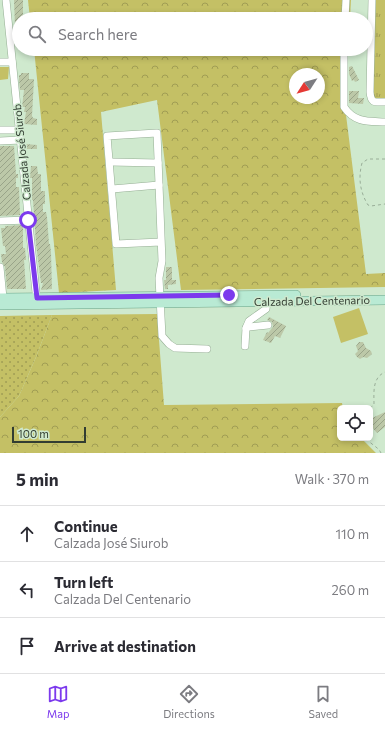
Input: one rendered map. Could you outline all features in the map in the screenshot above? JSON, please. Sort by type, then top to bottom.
[{"type":"main road","name":"Calzada Del Centenario","points":[[1,300],[160,300],[385,295]]},
{"type":"main road","name":"Calzada Del Centenario","points":[[160,300],[267,302],[385,300]]},
{"type":"street","name":"Calzada José Siurob","points":[[6,0],[37,301]]},
{"type":"street","points":[[345,12],[346,0]]},
{"type":"street","points":[[372,0],[372,12]]},
{"type":"street","points":[[344,56],[344,107],[349,115],[358,120],[385,122]]},
{"type":"street","points":[[371,56],[371,99],[376,102],[385,102]]},
{"type":"street","points":[[0,62],[12,62]]},
{"type":"street","points":[[0,130],[20,130]]},
{"type":"street","points":[[161,242],[116,244],[107,136],[157,133],[162,261],[159,278],[162,336],[169,344],[178,348],[207,349]]},
{"type":"street","points":[[0,141],[21,140]]},
{"type":"street","points":[[110,162],[158,163]]},
{"type":"street","points":[[112,189],[159,185]]},
{"type":"street","points":[[0,221],[28,220]]},
{"type":"street","points":[[0,267],[1,300]]},
{"type":"street","points":[[246,328],[264,325],[259,319],[263,311],[266,309],[267,302]]},
{"type":"street","points":[[245,346],[246,328],[249,321],[263,311]]},
{"type":"path","points":[[385,159],[368,159],[362,163],[359,175],[359,183],[368,205],[385,204]]},
{"type":"path","points":[[373,405],[376,380],[380,374],[385,372]]},
{"type":"path","points":[[369,441],[380,450],[381,453]]},
{"type":"green space","points":[[28,0],[351,0],[350,12],[29,12]]},
{"type":"green space","points":[[374,0],[385,0],[385,100],[377,101],[373,97]]},
{"type":"green space","points":[[35,56],[348,56],[345,107],[366,274],[385,273],[385,287],[181,290],[157,100],[101,112],[116,290],[59,293]]},
{"type":"green space","points":[[0,67],[9,67],[8,79],[0,80]]},
{"type":"green space","points":[[359,308],[368,334],[341,343],[333,317]]},
{"type":"green space","points":[[157,314],[164,405],[342,403],[342,405],[337,405],[337,441],[364,441],[376,453],[0,453],[0,417],[19,396],[52,315]]},
{"type":"green space","points":[[52,315],[19,396],[0,417],[0,316]]},
{"type":"building","points":[[14,0],[23,0],[23,12],[14,12]]},
{"type":"building","points":[[352,66],[359,80],[355,82],[354,80],[352,81],[349,74],[349,67]]},
{"type":"building","points":[[21,73],[29,73],[29,79],[34,79],[32,116],[33,118],[37,119],[37,125],[24,124],[26,112],[24,112],[25,107],[22,107],[24,90],[20,90],[19,75],[21,75]]},
{"type":"building","points":[[349,91],[359,91],[358,98],[364,98],[363,104],[349,103]]},
{"type":"building","points":[[26,144],[37,145],[37,149],[26,149]]},
{"type":"building","points":[[0,146],[14,146],[16,174],[18,174],[18,178],[16,178],[16,187],[19,187],[20,215],[0,216]]},
{"type":"building","points":[[31,166],[37,166],[38,174],[41,174],[41,191],[45,191],[45,204],[43,204],[43,212],[46,212],[47,217],[51,252],[52,289],[41,290],[43,283],[41,283],[36,244],[32,200],[32,178],[30,178]]},
{"type":"building","points":[[23,225],[23,248],[25,248],[26,260],[24,260],[26,289],[7,289],[5,267],[2,262],[1,254],[6,254],[5,246],[3,246],[1,228],[5,228],[5,226]]},
{"type":"building","points":[[166,267],[172,267],[172,280],[176,280],[176,284],[168,285],[168,289],[165,289],[164,280],[166,280]]},
{"type":"building","points":[[269,317],[286,326],[280,338],[275,336],[271,343],[263,340],[267,332],[268,333],[273,327],[272,322],[267,320]]},
{"type":"building","points":[[359,342],[363,342],[366,348],[371,351],[372,354],[367,358],[363,357],[360,359],[355,354],[358,351],[356,346]]},
{"type":"building","points":[[385,412],[385,427],[377,433],[373,428],[373,418]]},
{"type":"route","points":[[28,220],[37,298],[229,295]]}]
